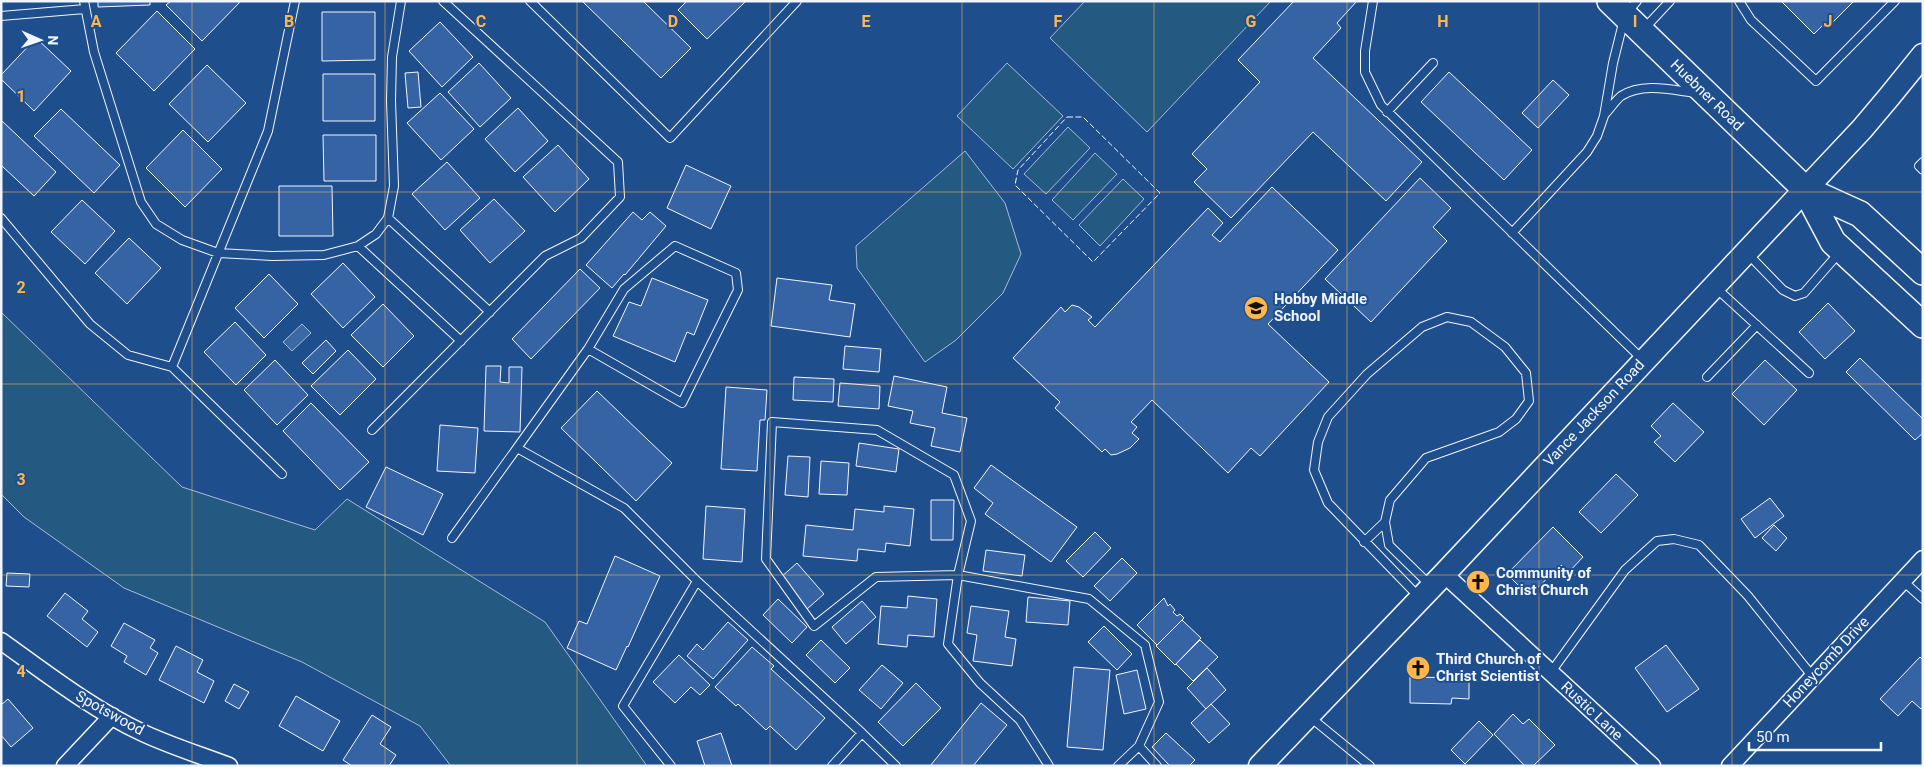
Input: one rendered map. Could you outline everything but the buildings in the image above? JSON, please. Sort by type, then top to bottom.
[{"type":"main road","name":"Huebner Road","points":[[1628,12],[1707,94],[1805,189],[1834,242],[1923,325]]},
{"type":"main road","name":"Vance Jackson Road","points":[[1260,766],[1432,587],[1805,189],[1889,97],[1923,54]]},
{"type":"main road","name":"Huebner Road","points":[[1805,189],[1860,214],[1923,272]]},
{"type":"street","name":"Honeycomb Drive","points":[[1730,766],[1923,559]]},
{"type":"street","name":"Rustic Lane","points":[[1432,587],[1551,672],[1652,766]]},
{"type":"street","name":"Spotswood","points":[[1,641],[82,699],[143,733],[229,766]]},
{"type":"street","points":[[65,766],[112,716]]},
{"type":"lane","points":[[172,367],[268,131],[295,1]]},
{"type":"lane","points":[[1,16],[85,5],[94,52],[141,202],[156,224],[182,240],[218,253],[272,256],[324,255],[358,246],[376,234],[388,218],[394,186],[392,57],[401,1]]},
{"type":"lane","points":[[372,430],[546,256],[581,238],[620,197],[618,162],[443,1]]},
{"type":"lane","points":[[530,1],[670,138],[797,1]]},
{"type":"lane","points":[[1373,1],[1365,51],[1365,72],[1381,105],[1643,360]]},
{"type":"lane","points":[[1512,233],[1587,152],[1597,136],[1604,116],[1613,64],[1628,12],[1670,1]]},
{"type":"lane","points":[[1739,1],[1751,20],[1816,81],[1895,1]]},
{"type":"lane","points":[[1388,112],[1433,63]]},
{"type":"lane","points":[[1604,116],[1620,97],[1636,89],[1653,88],[1707,94]]},
{"type":"lane","points":[[1923,162],[1919,166],[1923,170]]},
{"type":"lane","points":[[1,218],[90,324],[128,355],[172,367],[282,474]]},
{"type":"lane","points":[[388,218],[490,312]]},
{"type":"lane","points":[[358,246],[461,341]]},
{"type":"lane","points":[[452,538],[588,349],[624,289],[675,246],[736,273],[738,290],[682,403],[588,349]]},
{"type":"lane","points":[[1746,252],[1783,290],[1795,296],[1804,293],[1842,250]]},
{"type":"lane","points":[[1713,286],[1810,373]]},
{"type":"lane","points":[[1447,317],[1471,322],[1505,347],[1526,373],[1529,401],[1516,419],[1499,432],[1426,458],[1390,500],[1386,522],[1389,546],[1432,587],[1364,542],[1328,503],[1314,470],[1318,442],[1328,417],[1367,374],[1422,327],[1447,317]]},
{"type":"lane","points":[[1707,378],[1757,325]]},
{"type":"lane","points":[[1049,766],[1020,720],[980,683],[948,644],[958,575],[971,521],[954,475],[877,430],[772,422],[766,559],[814,626],[876,577],[958,575],[1089,599],[1145,645],[1159,702],[1139,746],[1118,766]]},
{"type":"lane","points":[[517,448],[624,508],[697,581],[896,766]]},
{"type":"lane","points":[[1364,542],[1386,522]]},
{"type":"lane","points":[[1551,672],[1625,570],[1657,542],[1674,539],[1699,546],[1748,596],[1813,676]]},
{"type":"lane","points":[[671,766],[623,706],[697,581]]},
{"type":"lane","points":[[1903,581],[1923,599]]},
{"type":"lane","points":[[1308,716],[1370,766]]},
{"type":"lane","points":[[832,766],[862,734]]},
{"type":"lane","points":[[1139,746],[1158,766]]},
{"type":"shaded area","points":[[1085,1],[1271,1],[1147,132],[1050,38]]},
{"type":"shaded area","points":[[1007,63],[1063,116],[1013,169],[957,116]]},
{"type":"shaded area","points":[[1068,127],[1090,148],[1046,194],[1024,174]]},
{"type":"shaded area","points":[[965,151],[1005,203],[1021,254],[1003,293],[956,340],[925,362],[857,268],[856,246]]},
{"type":"shaded area","points":[[1095,153],[1117,174],[1073,220],[1052,200]]},
{"type":"shaded area","points":[[1123,179],[1144,199],[1100,246],[1079,225]]},
{"type":"shaded area","points":[[1,312],[182,487],[315,530],[347,499],[545,622],[647,766],[451,766],[420,726],[302,662],[124,588],[24,517],[1,494]]},
{"type":"shaded area","points":[[302,324],[311,333],[292,351],[283,342]]},
{"type":"fence","points":[[1067,117],[1083,117],[1160,193],[1093,262],[1015,185],[1018,170],[1067,117]]},
{"type":"place","name":"Hobby Middle School","points":[[1256,308]]},
{"type":"place","name":"Community of Christ Church","points":[[1478,582]]},
{"type":"place","name":"Third Church of Christ Scientist","points":[[1418,668]]}]
